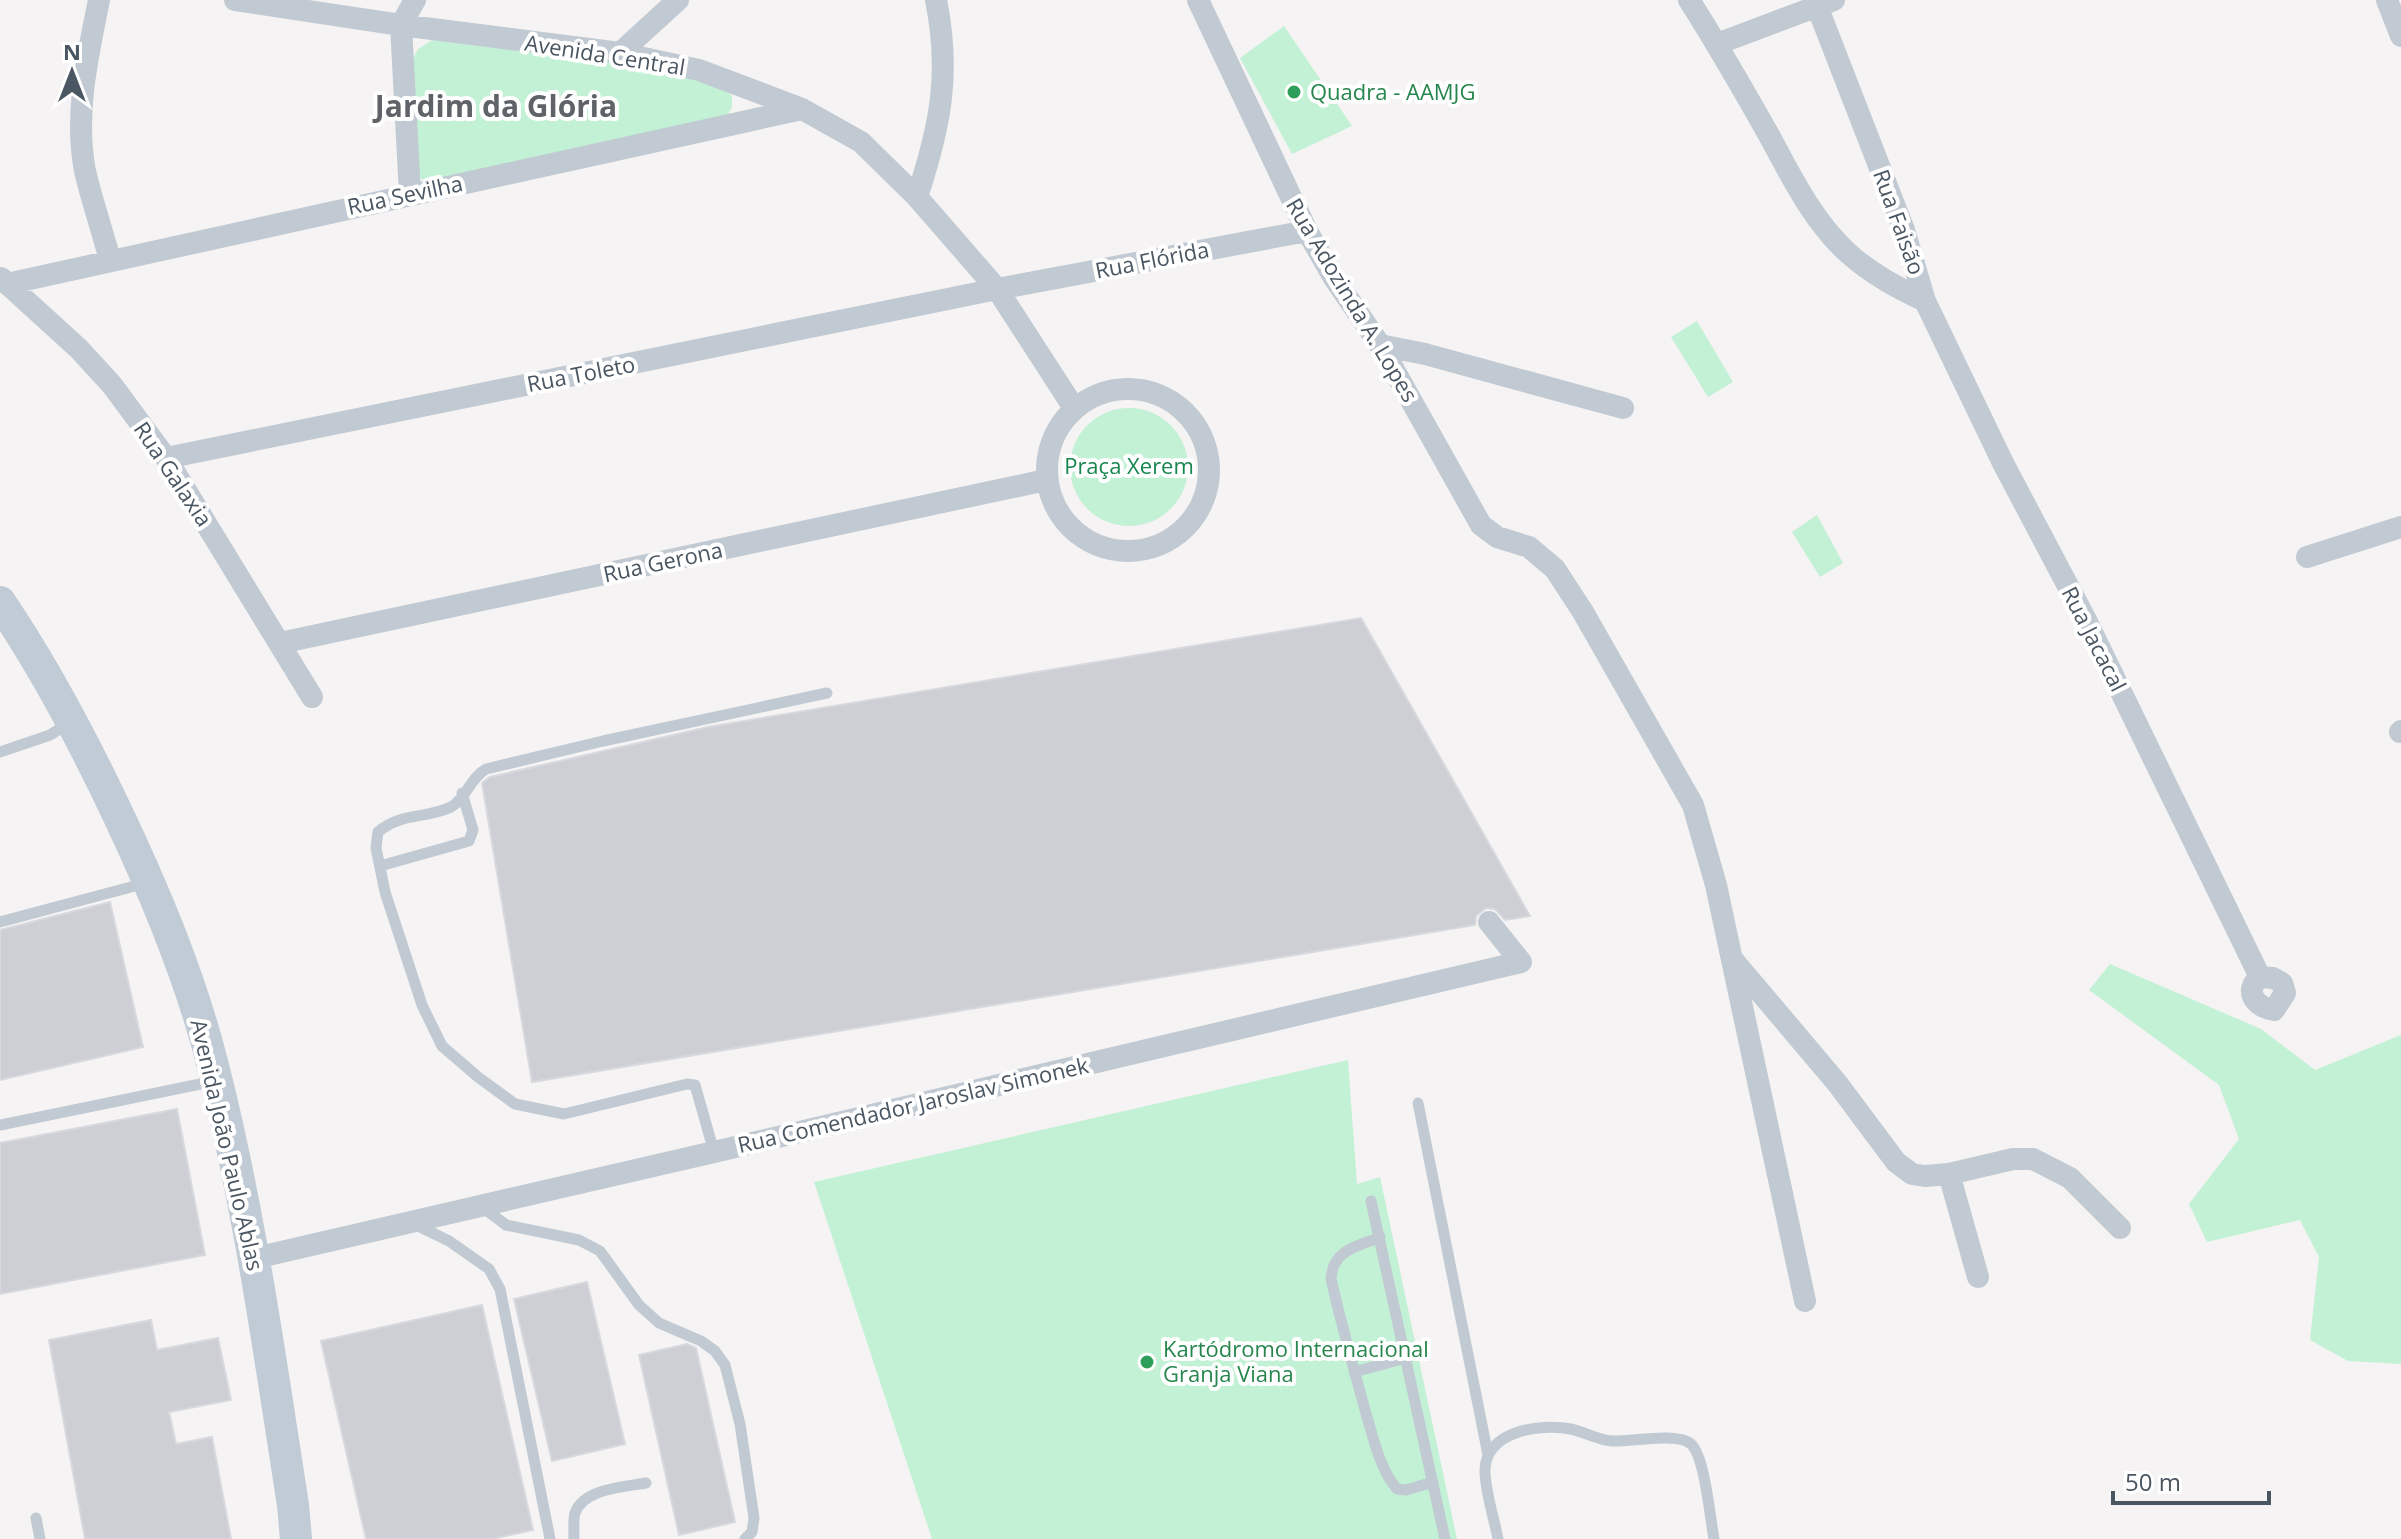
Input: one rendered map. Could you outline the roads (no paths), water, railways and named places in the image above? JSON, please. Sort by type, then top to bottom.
[{"type":"street","points":[[99,0],[83,82],[82,127],[85,169],[110,260]]},
{"type":"street","name":"Avenida Central","points":[[235,0],[620,53],[699,70],[802,109],[861,142],[917,197],[997,289],[1074,408]]},
{"type":"street","points":[[410,194],[401,25],[415,0]]},
{"type":"street","points":[[620,53],[678,0]]},
{"type":"street","points":[[917,197],[935,142],[940,112],[943,43],[936,0]]},
{"type":"street","name":"Rua Adozinda A. Lopes","points":[[1198,0],[1307,231],[1334,278],[1380,345],[1481,525],[1497,537],[1529,547],[1555,569],[1591,625],[1693,805],[1716,885],[1805,1301]]},
{"type":"street","name":"Rua Faisão","points":[[1689,0],[1805,201],[1825,229],[1849,254],[1885,282],[1925,301]]},
{"type":"street","points":[[2387,0],[2401,36]]},
{"type":"street","points":[[1717,44],[1826,3]]},
{"type":"street","name":"Rua Faisão","points":[[1826,3],[1904,230],[1925,301]]},
{"type":"street","name":"Rua Sevilha","points":[[4,281],[802,109]]},
{"type":"street","name":"Rua Flórida","points":[[997,289],[1307,231]]},
{"type":"street","name":"Rua Galaxia","points":[[4,281],[79,349],[112,385],[166,458],[312,697]]},
{"type":"street","name":"Rua Toleto","points":[[166,458],[997,289]]},
{"type":"street","name":"Rua Jacacal","points":[[1925,301],[2003,463],[2087,622],[2260,977]]},
{"type":"street","points":[[1380,345],[1425,354],[1623,408]]},
{"type":"street","points":[[1123,388],[1150,391],[1175,402],[1194,421],[1206,445],[1210,472],[1205,499],[1191,522],[1171,539],[1145,550],[1118,551],[1092,544],[1070,528],[1054,506],[1046,480],[1047,454],[1056,429],[1074,408],[1097,394],[1123,388]]},
{"type":"street","name":"Rua Gerona","points":[[280,643],[1046,480]]},
{"type":"street","points":[[2307,557],[2401,527]]},
{"type":"street","name":"Avenida João Paulo Ablas","points":[[0,602],[73,721],[150,883],[179,956],[217,1081],[255,1258],[296,1539]]},
{"type":"street","name":"Rua Comendador Jaroslav Simonek","points":[[255,1258],[1521,962],[1489,922]]},
{"type":"street","points":[[1732,959],[1837,1083],[1896,1162],[1912,1174],[1949,1174],[2013,1159],[2033,1159],[2070,1178],[2120,1228]]},
{"type":"street","points":[[1949,1174],[1978,1277]]},
{"type":"lane","points":[[714,1152],[695,1085],[687,1084],[564,1114],[515,1104],[442,1046],[422,1005],[385,892],[376,848],[378,832],[391,821],[448,808],[457,803],[476,775],[486,769],[827,693]]},
{"type":"lane","points":[[0,752],[50,735],[73,721]]},
{"type":"lane","points":[[380,866],[469,841],[473,830],[462,793]]},
{"type":"lane","points":[[0,922],[150,883]]},
{"type":"lane","points":[[0,1125],[217,1081]]},
{"type":"lane","points":[[1418,1103],[1488,1455],[1485,1471],[1498,1539]]},
{"type":"lane","points":[[1371,1201],[1445,1539]]},
{"type":"lane","points":[[480,1206],[506,1225],[579,1240],[600,1251],[639,1305],[659,1323],[701,1341],[715,1351],[725,1365],[740,1424],[754,1518],[752,1532],[745,1539]]},
{"type":"lane","points":[[410,1222],[449,1241],[489,1269],[500,1289],[550,1539]]},
{"type":"lane","points":[[1380,1237],[1350,1248],[1331,1266],[1331,1279],[1354,1372],[1389,1480],[1397,1489],[1433,1482]]},
{"type":"lane","points":[[1354,1372],[1406,1358]]},
{"type":"lane","points":[[1488,1455],[1506,1434],[1536,1428],[1569,1429],[1609,1441],[1681,1440],[1691,1445],[1700,1459],[1714,1539]]},
{"type":"lane","points":[[574,1539],[575,1513],[583,1501],[599,1493],[646,1483]]},
{"type":"lane","points":[[36,1518],[40,1539]]},
{"type":"place","name":"Quadra - AAMJG","points":[[1294,92]]},
{"type":"place","name":"Kartódromo Internacional Granja Viana","points":[[1147,1362]]},
{"type":"district","name":"Jardim da Glória","points":[[496,107]]},
{"type":"park label","name":"Praça Xerem","points":[[1129,466]]}]
